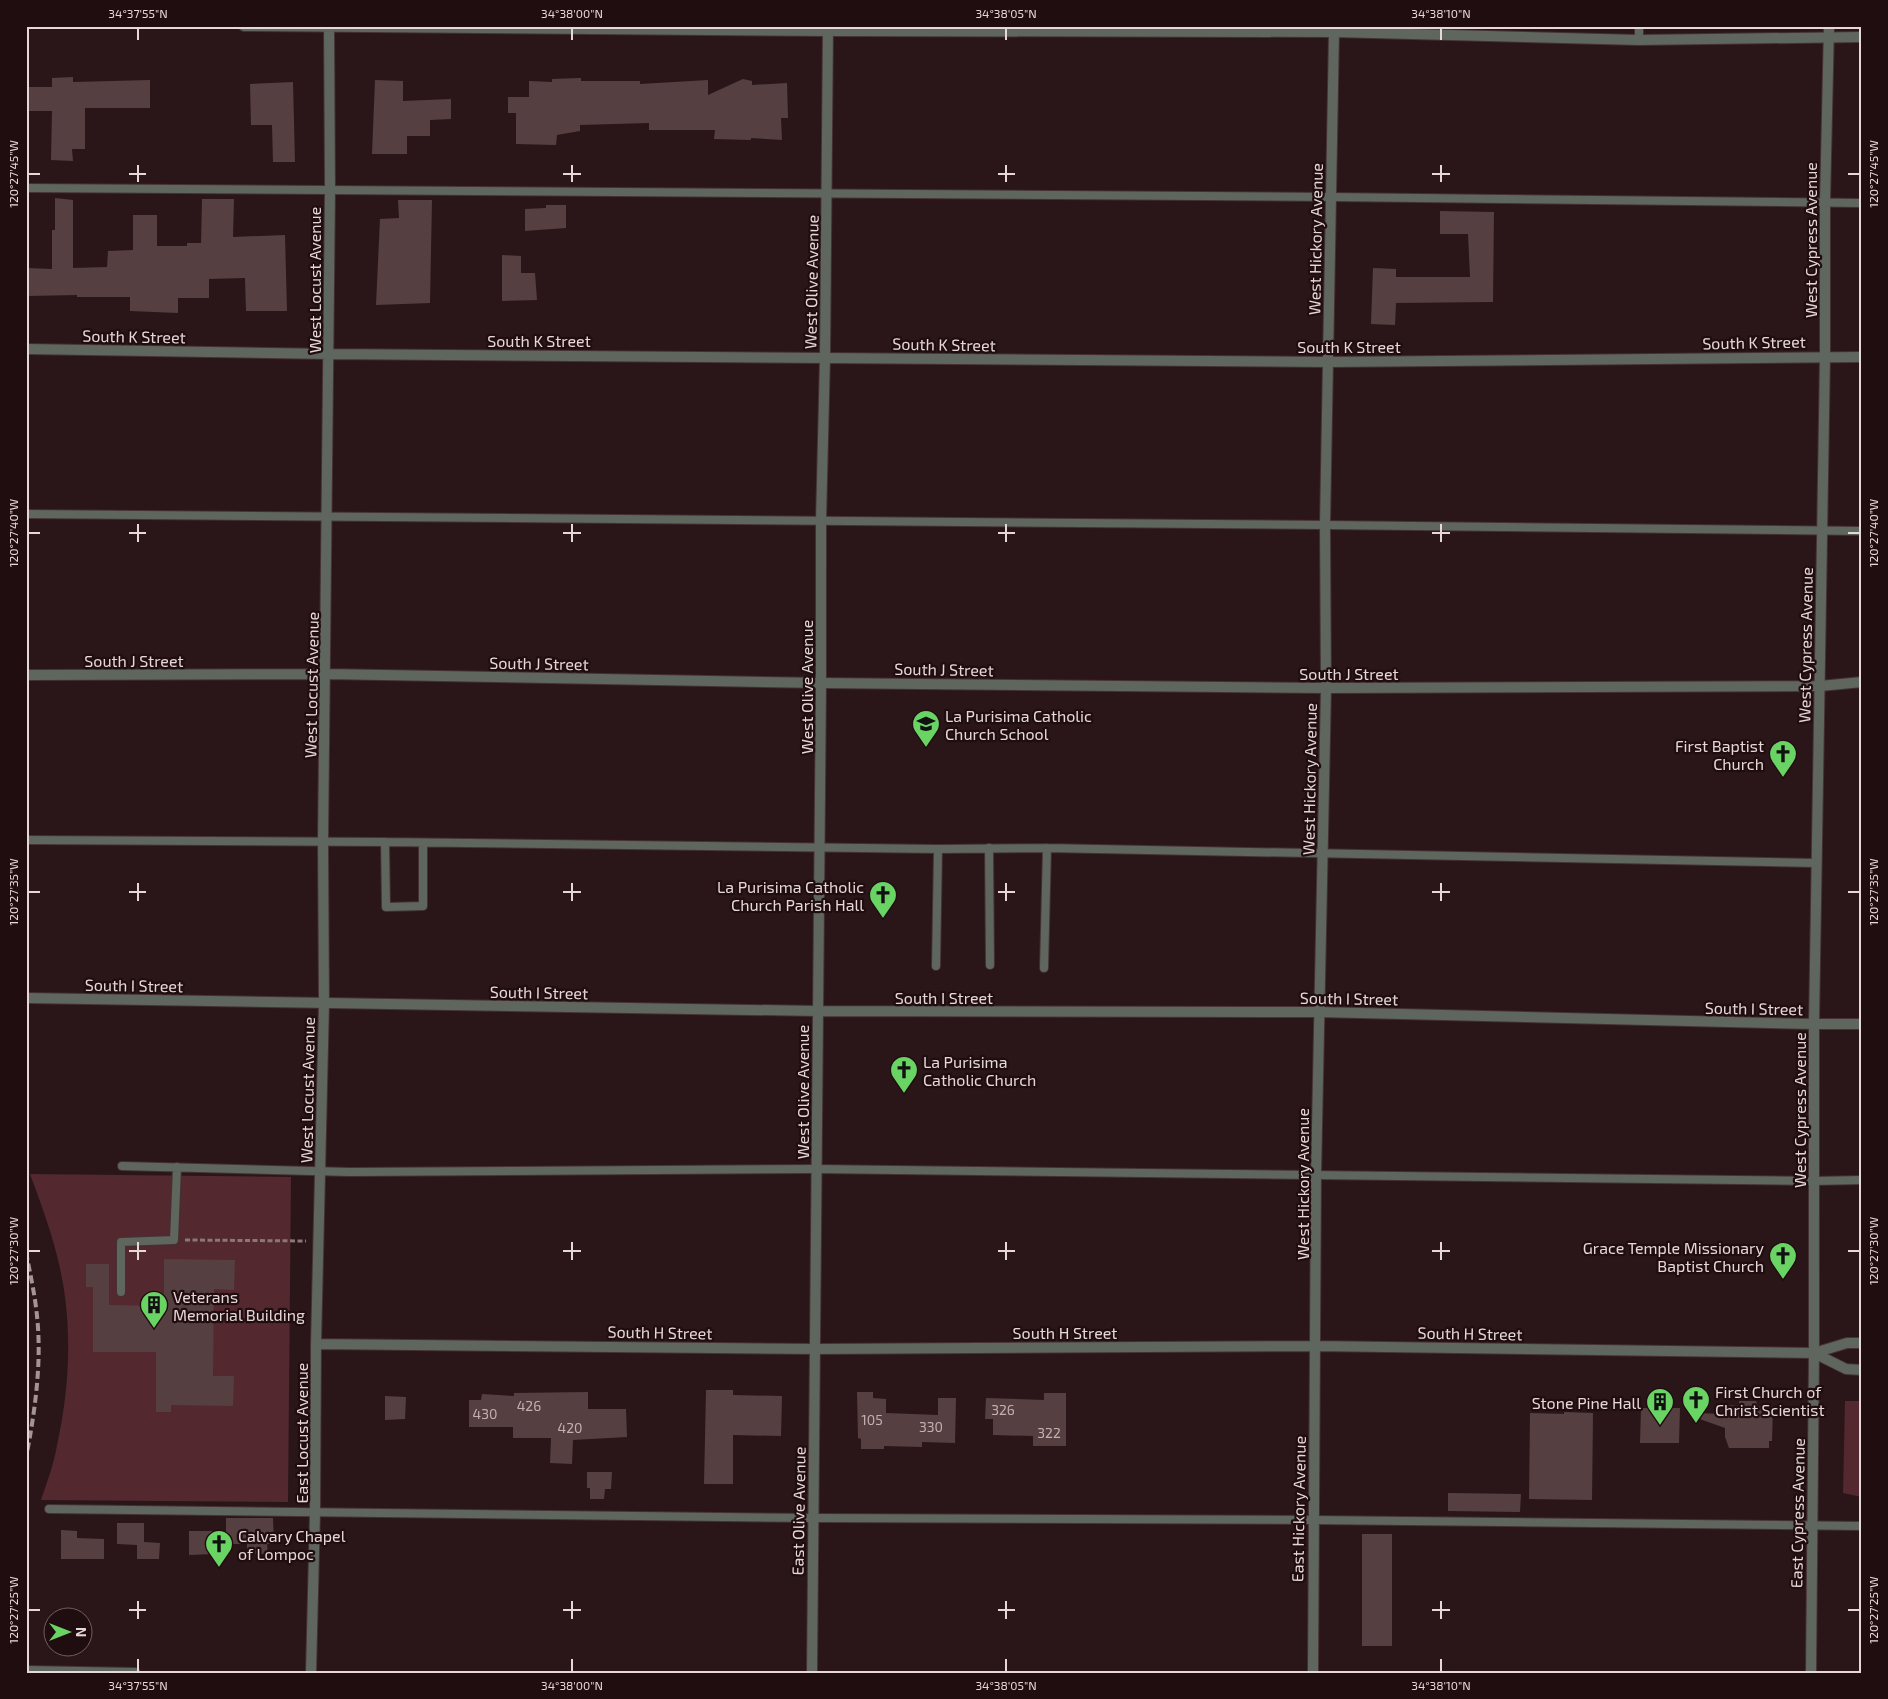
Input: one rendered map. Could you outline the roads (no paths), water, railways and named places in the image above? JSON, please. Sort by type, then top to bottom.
[{"type":"street","points":[[244,26],[1334,32],[1639,40],[1829,31],[1862,36]]},
{"type":"street","name":"West Locust Avenue","points":[[316,1344],[324,1003],[323,842],[330,190],[329,27]]},
{"type":"street","name":"West Olive Avenue","points":[[816,1349],[817,1011],[822,683],[820,521],[825,358],[828,29]]},
{"type":"street","name":"West Cypress Avenue","points":[[1814,1353],[1814,1024],[1829,31]]},
{"type":"street","name":"West Hickory Avenue","points":[[1316,1346],[1318,1012],[1326,688],[1325,524],[1334,32]]},
{"type":"street","name":"South K Street","points":[[26,349],[328,354],[1328,362],[1862,356]]},
{"type":"street","name":"South J Street","points":[[26,675],[326,674],[822,683],[1326,688],[1820,686],[1862,682]]},
{"type":"street","name":"South I Street","points":[[26,998],[817,1011],[1318,1012],[1862,1024]]},
{"type":"street","name":"South H Street","points":[[316,1344],[816,1349],[1316,1346],[1814,1353],[1847,1343],[1862,1343]]},
{"type":"street","name":"East Locust Avenue","points":[[311,1673],[315,1512],[316,1344]]},
{"type":"street","name":"East Hickory Avenue","points":[[1312,1673],[1312,1520],[1316,1346]]},
{"type":"street","name":"East Olive Avenue","points":[[812,1673],[816,1349]]},
{"type":"street","name":"South H Street","points":[[1814,1353],[1846,1369],[1862,1370]]},
{"type":"street","name":"East Cypress Avenue","points":[[1811,1673],[1814,1353]]},
{"type":"street","points":[[26,1671],[135,1673]]},
{"type":"lane","points":[[1639,26],[1639,40]]},
{"type":"lane","points":[[26,188],[1331,197],[1862,203]]},
{"type":"lane","points":[[26,514],[327,518],[1325,524],[1862,531]]},
{"type":"lane","points":[[26,840],[385,842],[938,850],[1047,848],[1816,863]]},
{"type":"lane","points":[[385,842],[386,907],[423,906],[423,844]]},
{"type":"lane","points":[[990,848],[990,965]]},
{"type":"lane","points":[[1044,968],[1047,848]]},
{"type":"lane","points":[[936,966],[938,850]]},
{"type":"lane","points":[[122,1166],[320,1171],[816,1169],[1316,1176],[1862,1180]]},
{"type":"lane","points":[[120,1292],[120,1242],[174,1240],[177,1168]]},
{"type":"lane","points":[[49,1509],[813,1518],[1312,1520],[1862,1526]]},
{"type":"railway","points":[[26,1252],[36,1308],[39,1351],[35,1405],[26,1458]]},
{"type":"place","name":"La Purisima Catholic Church School","points":[[926,748]]},
{"type":"place","name":"First Baptist Church","points":[[1783,778]]},
{"type":"place","name":"La Purisima Catholic Church Parish Hall","points":[[883,919]]},
{"type":"place","name":"La Purisima Catholic Church","points":[[904,1094]]},
{"type":"place","name":"Grace Temple Missionary Baptist Church","points":[[1783,1280]]},
{"type":"place","name":"Veterans Memorial Building","points":[[154,1329]]},
{"type":"place","name":"First Church of Christ Scientist","points":[[1696,1424]]},
{"type":"place","name":"Stone Pine Hall","points":[[1660,1426]]},
{"type":"place","name":"Calvary Chapel of Lompoc","points":[[219,1568]]}]
